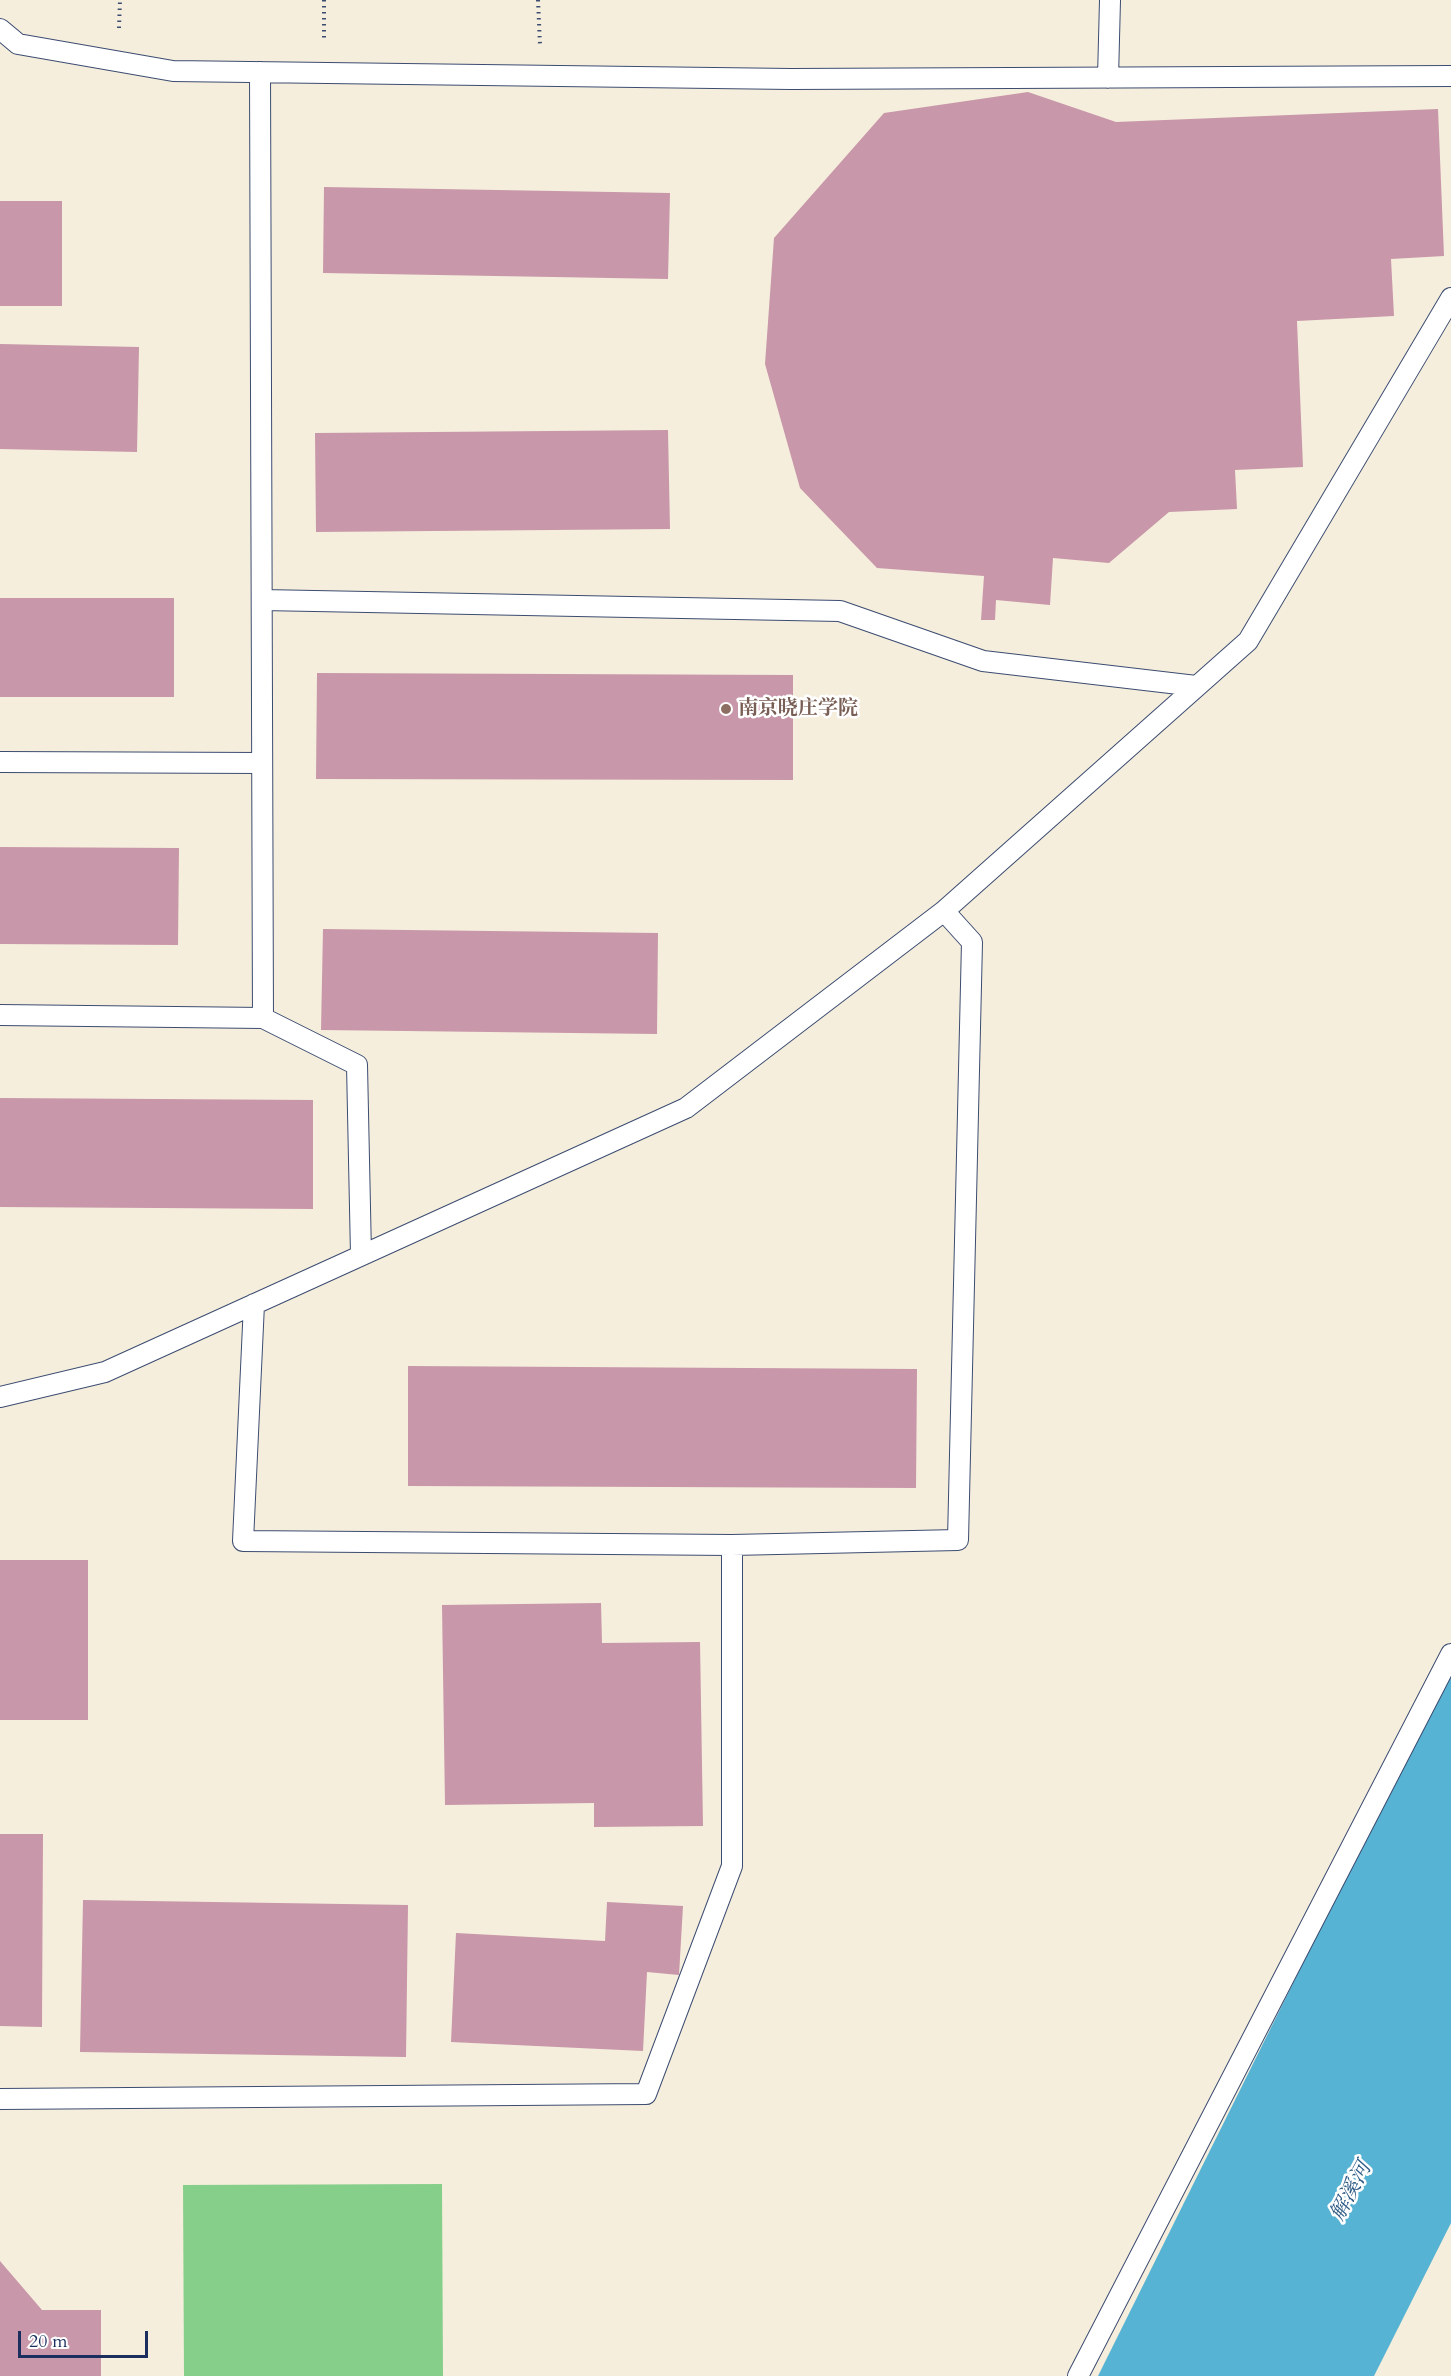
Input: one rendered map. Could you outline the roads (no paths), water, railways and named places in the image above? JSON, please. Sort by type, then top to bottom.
[{"type":"lane","points":[[1108,78],[1110,0]]},
{"type":"lane","points":[[0,29],[18,44],[173,71],[791,79],[1451,76]]},
{"type":"lane","points":[[260,72],[263,1018]]},
{"type":"lane","points":[[0,1397],[105,1372],[686,1108],[944,911],[1248,641],[1451,298]]},
{"type":"lane","points":[[262,600],[840,611],[982,661],[1196,686]]},
{"type":"lane","points":[[0,762],[262,763]]},
{"type":"lane","points":[[254,1304],[243,1541],[732,1545],[958,1540],[972,942],[944,911]]},
{"type":"lane","points":[[0,1015],[263,1018],[357,1065],[362,1255]]},
{"type":"lane","points":[[0,2099],[645,2094],[732,1866],[732,1545]]},
{"type":"lane","points":[[1078,2376],[1451,1654]]},
{"type":"water","name":"解溪河","points":[[1451,1665],[1451,2223],[1374,2376],[1098,2376]]},
{"type":"place","name":"南京晓庄学院","points":[[726,709]]}]
